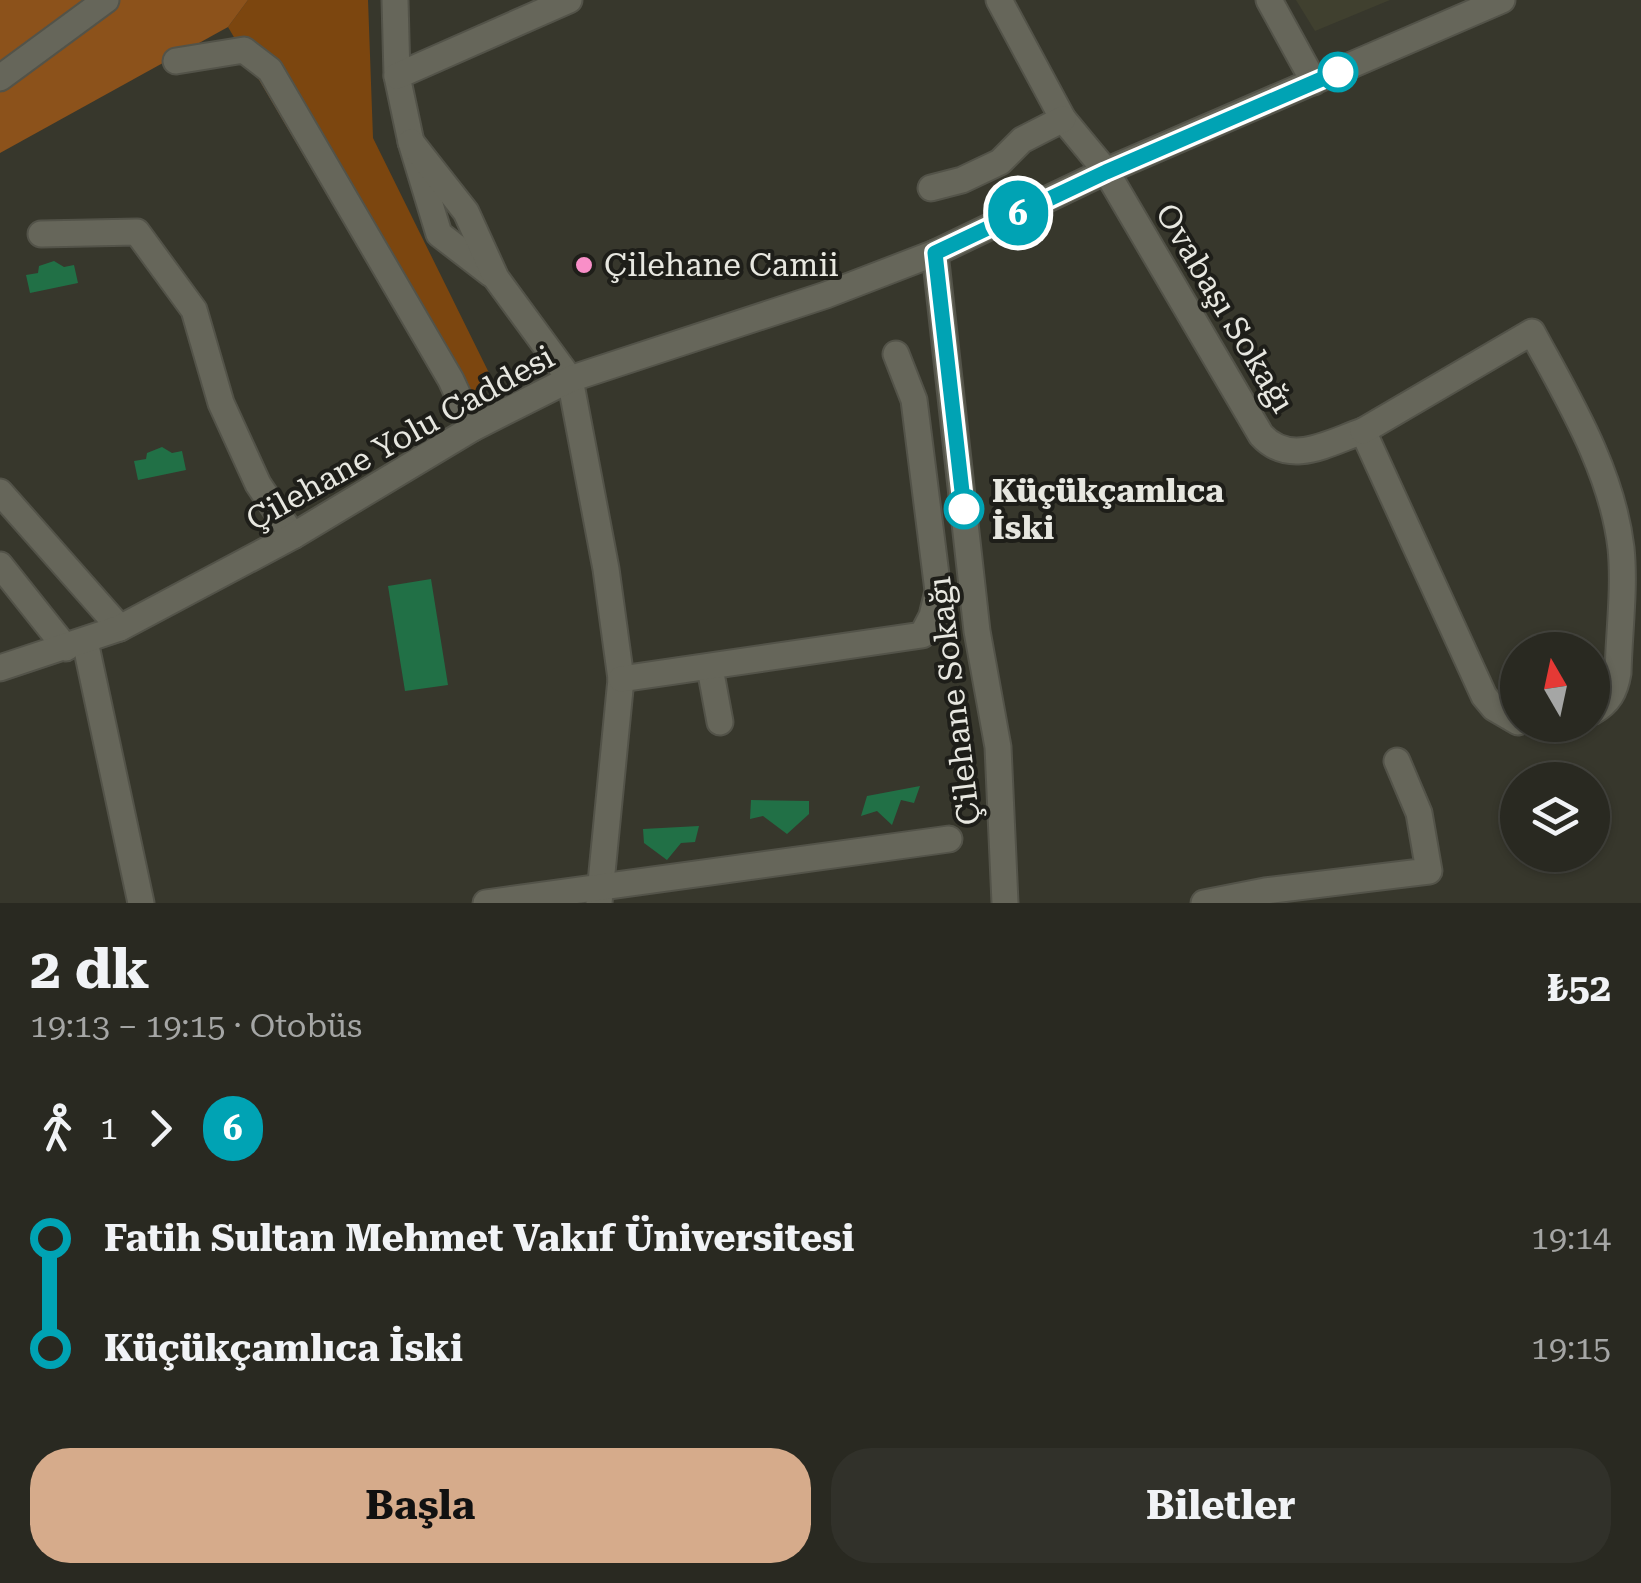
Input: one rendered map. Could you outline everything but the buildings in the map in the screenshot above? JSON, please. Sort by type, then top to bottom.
[{"type":"street","points":[[0,78],[106,0]]},
{"type":"street","points":[[395,0],[397,76],[411,142],[439,234],[496,278],[570,379],[606,569],[621,679],[599,894]]},
{"type":"street","points":[[397,76],[570,0]]},
{"type":"street","name":"Ovabaşı Sokağı","points":[[999,0],[1063,119],[1106,172],[1261,436],[1272,447],[1300,452],[1363,430],[1532,332],[1594,455],[1621,549],[1618,673],[1610,697]]},
{"type":"street","points":[[1268,0],[1314,82]]},
{"type":"street","name":"Çilehane Yolu Caddesi","points":[[0,668],[120,628],[293,536],[473,428],[570,379],[826,295],[935,253],[1106,172],[1502,0]]},
{"type":"street","points":[[176,61],[244,50],[270,70],[451,380],[473,428]]},
{"type":"street","points":[[931,188],[962,180],[1000,162],[1022,140],[1063,119]]},
{"type":"street","points":[[41,234],[136,232],[194,310],[221,403],[258,484],[293,536]]},
{"type":"street","name":"Çilehane Sokağı","points":[[935,253],[978,631],[998,747],[1005,903]]},
{"type":"street","points":[[621,679],[922,635],[938,591],[914,400],[896,354]]},
{"type":"street","points":[[1363,430],[1484,696],[1500,712]]},
{"type":"street","points":[[0,492],[120,628]]},
{"type":"street","points":[[0,565],[76,644],[142,903]]},
{"type":"street","points":[[710,668],[720,722]]},
{"type":"street","points":[[1204,903],[1265,891],[1429,871],[1419,813],[1398,760]]},
{"type":"street","points":[[486,903],[599,894],[950,839]]},
{"type":"shaded area","points":[[0,0],[248,0],[228,27],[0,153]]},
{"type":"shaded area","points":[[248,0],[368,0],[373,138],[492,379],[451,406],[228,27]]},
{"type":"shaded area","points":[[1296,0],[1390,0],[1315,31]]},
{"type":"shaded area","points":[[54,261],[64,267],[74,265],[78,283],[30,293],[26,275],[38,273],[39,266]]},
{"type":"shaded area","points":[[162,447],[172,453],[182,451],[186,470],[138,480],[134,461],[146,459],[147,453]]},
{"type":"shaded area","points":[[431,579],[448,685],[405,691],[388,586]]},
{"type":"shaded area","points":[[920,786],[914,803],[901,800],[892,825],[877,811],[861,816],[867,796]]},
{"type":"shaded area","points":[[751,800],[809,801],[809,814],[787,834],[763,816],[750,819]]},
{"type":"shaded area","points":[[699,826],[695,842],[681,843],[667,860],[644,843],[643,829]]},
{"type":"bus line","name":"6","points":[[964,509],[935,253],[1106,172],[1338,72]]},
{"type":"place","name":"Çilehane Camii","points":[[584,265]]},
{"type":"place","name":"Küçükçamlıca İski","points":[[964,509]]}]
